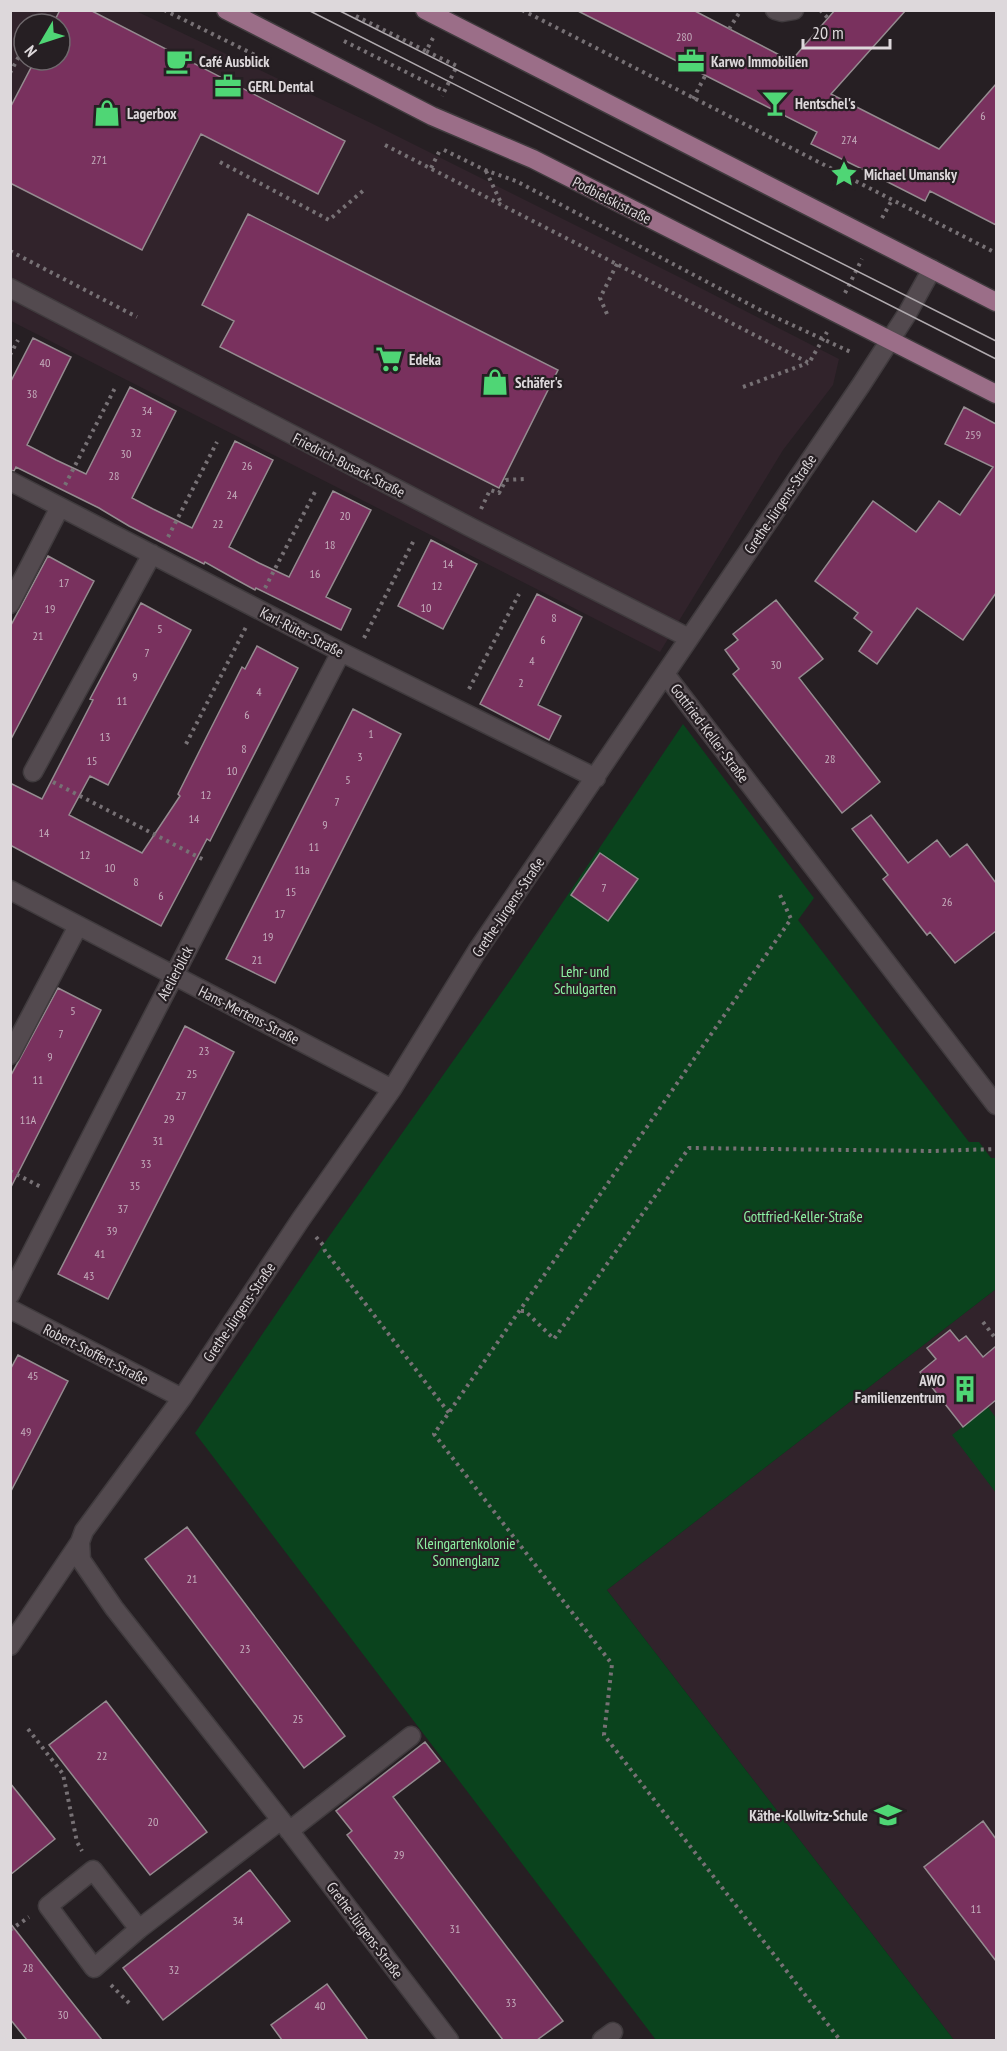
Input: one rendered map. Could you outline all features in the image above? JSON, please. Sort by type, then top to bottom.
[{"type":"main road","name":"Podbielskistraße","points":[[226,10],[432,116],[534,159],[996,394]]},
{"type":"main road","points":[[425,10],[996,302]]},
{"type":"street","points":[[776,10],[782,12],[794,10]]},
{"type":"street","name":"Grethe-Jürgens-Straße","points":[[10,1646],[80,1542],[84,1531],[182,1398],[301,1219],[392,1089],[477,951],[891,340],[932,269]]},
{"type":"street","name":"Friedrich-Busack-Straße","points":[[10,288],[689,638]]},
{"type":"street","name":"Karl-Rüter-Straße","points":[[10,481],[347,655],[596,778]]},
{"type":"street","points":[[10,604],[57,506]]},
{"type":"street","points":[[33,772],[155,555]]},
{"type":"street","name":"Atelierblick","points":[[10,1295],[173,976],[347,655]]},
{"type":"street","name":"Gottfried-Keller-Straße","points":[[665,674],[996,1105]]},
{"type":"street","name":"Hans-Mertens-Straße","points":[[10,890],[392,1089]]},
{"type":"street","points":[[10,1054],[78,926]]},
{"type":"street","name":"Robert-Stoffert-Straße","points":[[10,1310],[182,1398]]},
{"type":"street","name":"Grethe-Jürgens-Straße","points":[[80,1542],[81,1560],[114,1608],[285,1825],[449,2040]]},
{"type":"street","points":[[139,1929],[93,1870],[48,1906],[94,1968],[139,1929],[411,1736]]},
{"type":"path","points":[[522,10],[996,254]]},
{"type":"path","points":[[729,29],[741,10]]},
{"type":"path","points":[[820,10],[828,18]]},
{"type":"path","points":[[356,16],[457,66],[432,116]]},
{"type":"path","points":[[426,51],[442,19]]},
{"type":"path","points":[[344,41],[444,91]]},
{"type":"path","points":[[693,99],[705,76]]},
{"type":"path","points":[[386,145],[809,363]]},
{"type":"path","points":[[431,168],[441,148]]},
{"type":"path","points":[[220,162],[329,220],[365,189]]},
{"type":"path","points":[[502,205],[485,170],[516,181],[764,312],[824,340]]},
{"type":"path","points":[[743,387],[809,363],[824,340],[836,311],[892,200]]},
{"type":"path","points":[[10,251],[137,317]]},
{"type":"path","points":[[607,314],[600,298],[617,264]]},
{"type":"path","points":[[10,356],[18,340]]},
{"type":"path","points":[[57,506],[116,386]]},
{"type":"path","points":[[155,555],[217,442]]},
{"type":"path","points":[[472,528],[490,490],[499,493],[506,480],[525,479]]},
{"type":"path","points":[[186,744],[316,490]]},
{"type":"path","points":[[347,655],[414,540]]},
{"type":"path","points":[[458,710],[519,594]]},
{"type":"path","points":[[33,772],[228,873]]},
{"type":"path","points":[[780,895],[791,919],[434,1434],[612,1664],[604,1735],[840,2040]]},
{"type":"path","points":[[521,1311],[525,1311],[554,1339],[689,1148],[932,1151],[996,1149]]},
{"type":"path","points":[[10,1171],[60,1196]]},
{"type":"path","points":[[301,1219],[449,1413]]},
{"type":"path","points":[[983,1322],[996,1339]]},
{"type":"path","points":[[28,1729],[63,1774],[77,1842],[93,1870]]},
{"type":"shaded area","points":[[10,11],[136,11],[371,123],[839,359],[833,385],[783,450],[660,652],[11,321]]},
{"type":"shaded area","name":"Käthe-Kollwitz-Schule","points":[[996,1289],[996,2040],[954,2040],[607,1590]]},
{"type":"green space","name":"Kleingartenkolonie Sonnenglanz","points":[[683,724],[814,898],[798,920],[969,1142],[979,1142],[991,1158],[996,1158],[996,1289],[607,1590],[954,2040],[656,2040],[195,1433],[323,1245],[511,979]]},
{"type":"green space","points":[[988,1407],[996,1418],[996,1493],[952,1435]]},
{"type":"building","points":[[60,10],[90,10],[345,141],[318,194],[201,134],[142,250],[10,183],[10,108],[29,72],[72,72],[72,12],[59,12]]},
{"type":"building","points":[[576,10],[693,10],[791,61],[835,10],[906,10],[831,94],[939,149],[996,84],[996,225],[930,191],[925,201],[811,144],[817,132]]},
{"type":"building","name":"Edeka","points":[[248,214],[558,370],[499,488],[220,347],[234,321],[202,305]]},
{"type":"building","points":[[33,338],[71,357],[27,445],[56,460],[86,474],[130,387],[176,411],[132,498],[153,509],[192,528],[235,441],[273,460],[229,547],[259,563],[289,577],[333,491],[371,510],[326,597],[351,609],[341,630],[256,588],[255,590],[205,562],[204,564],[16,467],[14,471],[10,470],[10,383]]},
{"type":"building","points":[[964,407],[996,424],[996,593],[963,640],[917,608],[877,664],[859,651],[872,632],[854,618],[858,613],[815,581],[873,501],[916,532],[939,501],[960,515],[993,467],[945,444]]},
{"type":"building","points":[[431,540],[477,564],[443,629],[398,606]]},
{"type":"building","points":[[48,556],[94,581],[10,741],[10,627]]},
{"type":"building","points":[[537,594],[582,617],[538,705],[561,716],[549,740],[480,704]]},
{"type":"building","points":[[776,600],[823,659],[799,678],[880,782],[842,813],[733,674],[739,669],[725,650],[738,640],[733,634]]},
{"type":"building","points":[[141,603],[191,630],[108,785],[90,776],[69,815],[142,853],[180,796],[178,794],[242,667],[245,669],[257,646],[298,668],[210,841],[207,839],[161,926],[10,845],[10,783],[42,799],[93,700],[90,699]]},
{"type":"building","points":[[353,709],[401,734],[275,983],[226,959]]},
{"type":"building","points":[[871,815],[908,863],[937,840],[950,857],[967,844],[996,883],[996,931],[955,963],[930,932],[927,935],[883,879],[888,875],[852,829]]},
{"type":"building","points":[[600,853],[638,879],[608,921],[571,895]]},
{"type":"building","points":[[58,988],[101,1010],[10,1189],[10,1077]]},
{"type":"building","points":[[185,1026],[234,1052],[108,1299],[58,1274]]},
{"type":"building","name":"AWO Familienzentrum","points":[[950,1330],[959,1341],[966,1336],[983,1357],[996,1346],[996,1400],[963,1427],[920,1372],[936,1359],[927,1348]]},
{"type":"building","points":[[18,1355],[68,1381],[10,1493],[10,1370]]},
{"type":"building","points":[[187,1527],[345,1736],[304,1768],[145,1559]]},
{"type":"building","points":[[106,1701],[207,1832],[150,1875],[49,1745]]},
{"type":"building","points":[[425,1742],[440,1761],[393,1797],[563,2021],[537,2040],[503,2040],[347,1835],[352,1831],[336,1811]]},
{"type":"building","points":[[10,1783],[55,1839],[10,1875]]},
{"type":"building","points":[[983,1821],[996,1839],[996,1961],[924,1867]]},
{"type":"building","points":[[250,1870],[290,1921],[163,2020],[123,1968]]},
{"type":"building","points":[[10,1923],[102,2040],[27,2040],[10,2019]]},
{"type":"building","points":[[327,1984],[368,2040],[282,2040],[271,2025]]},
{"type":"tram line","points":[[308,10],[996,359]]},
{"type":"tram line","points":[[338,10],[996,341]]},
{"type":"place","name":"Café Ausblick","points":[[179,61]]},
{"type":"place","name":"Karwo Immobilien","points":[[691,61]]},
{"type":"place","name":"GERL Dental","points":[[228,86]]},
{"type":"place","name":"Hentschel's","points":[[775,103]]},
{"type":"place","name":"Lagerbox","points":[[107,113]]},
{"type":"place","name":"Michael Umansky","points":[[844,174]]},
{"type":"place","name":"Edeka","points":[[389,359]]},
{"type":"place","name":"Schäfer's","points":[[495,382]]},
{"type":"place","name":"AWO Familienzentrum","points":[[965,1389]]},
{"type":"place","name":"Käthe-Kollwitz-Schule","points":[[888,1815]]},
{"type":"park label","name":"Lehr- und Schulgarten","points":[[585,980]]}]
